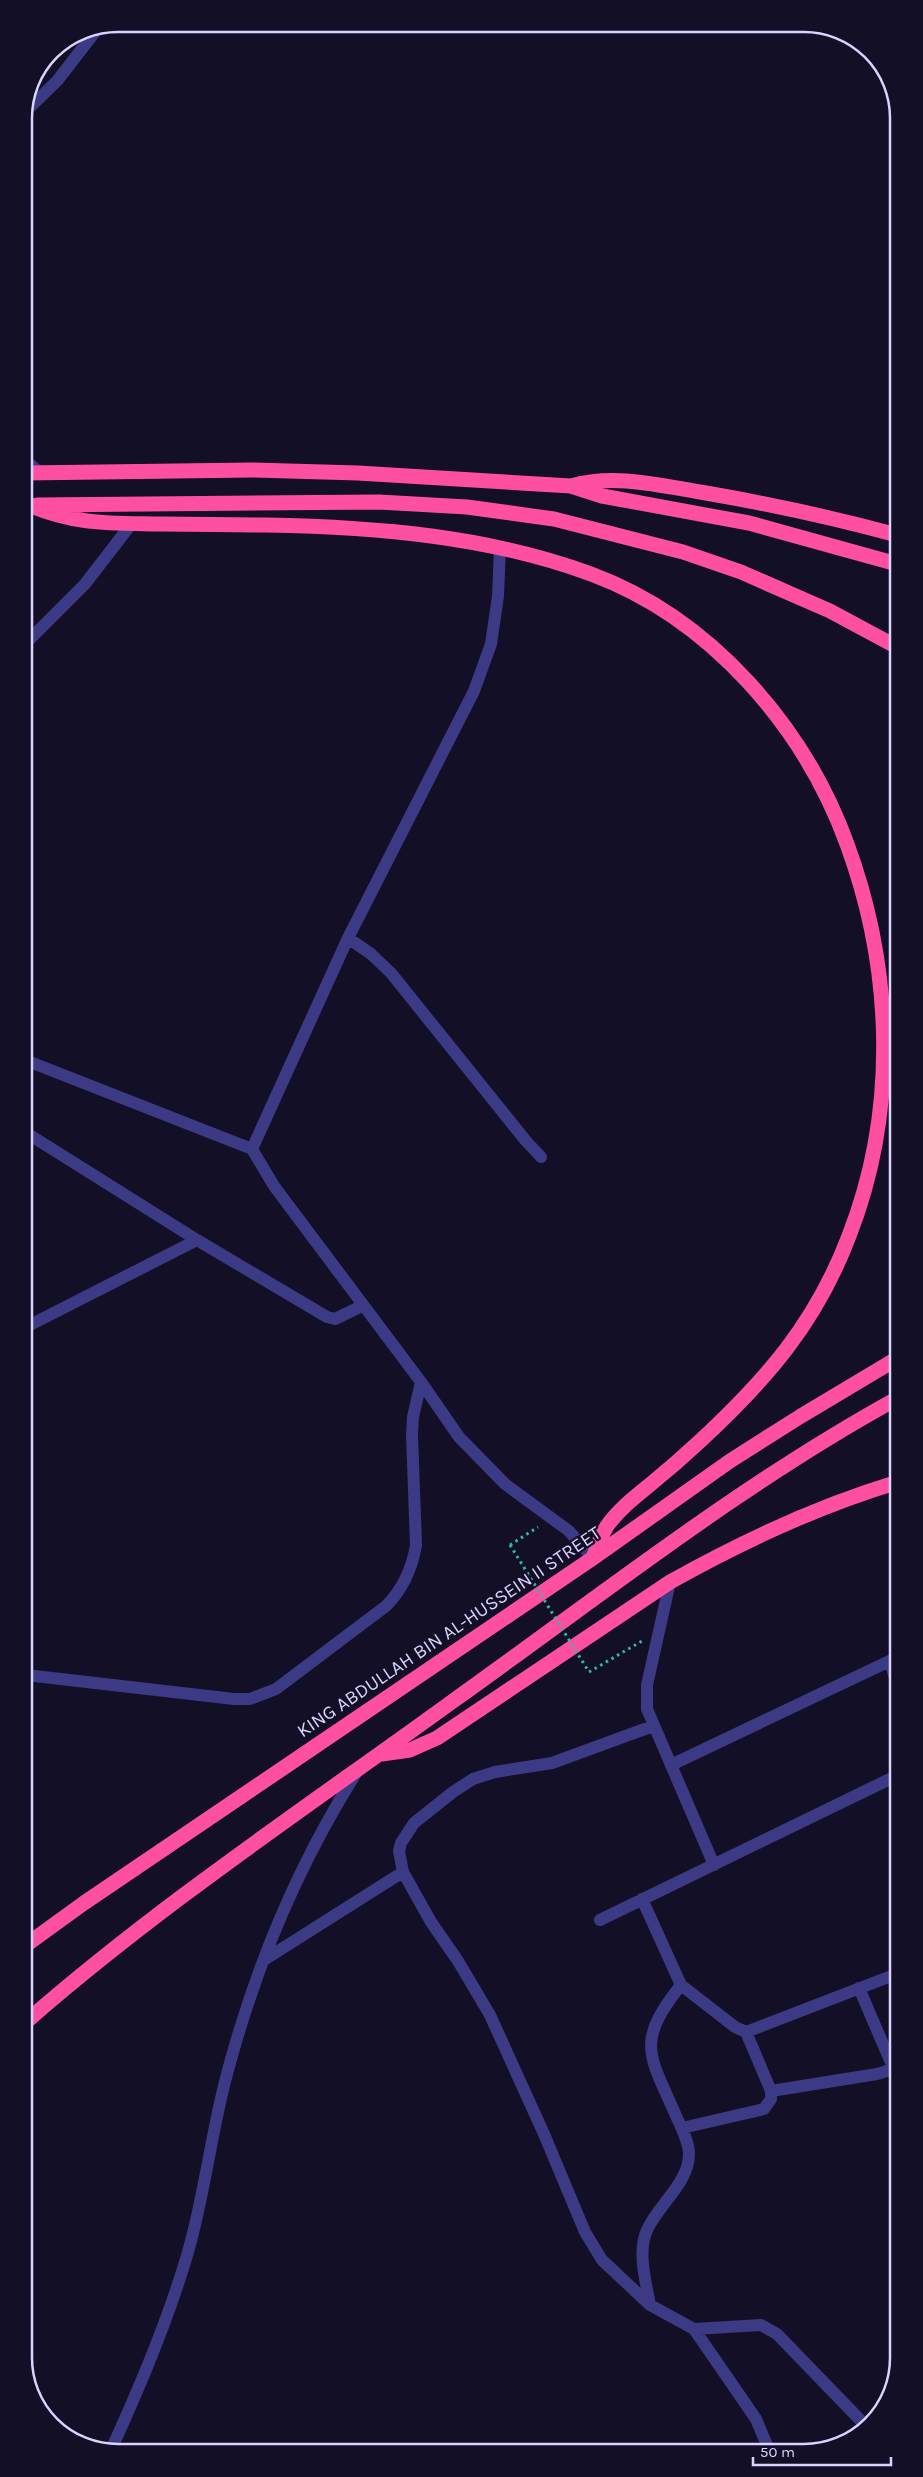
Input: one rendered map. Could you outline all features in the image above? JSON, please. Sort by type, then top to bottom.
[{"type":"highway","points":[[33,472],[252,470],[368,473],[571,486],[602,496],[749,522],[890,562]]},
{"type":"highway","points":[[571,486],[593,481],[615,480],[676,488],[804,512],[890,533]]},
{"type":"highway","points":[[33,505],[379,502],[467,507],[554,519],[683,552],[741,572],[830,611],[890,643]]},
{"type":"highway","points":[[33,507],[76,520],[111,524],[342,527],[421,535],[500,548],[594,575],[647,602],[683,625],[710,646],[762,698],[806,758],[840,824],[865,901],[874,941],[883,1014],[883,1078],[873,1158],[850,1235],[823,1294],[789,1348],[759,1382],[696,1445],[614,1517],[602,1534],[593,1558]]},
{"type":"highway","name":"KING ABDULLAH BIN AL-HUSSEIN II STREET","points":[[32,1942],[121,1878],[205,1823],[593,1558],[660,1508],[738,1456],[890,1363]]},
{"type":"highway","points":[[32,2015],[169,1905],[706,1519],[815,1446],[890,1403]]},
{"type":"highway","points":[[380,1754],[410,1750],[437,1738],[670,1582],[751,1539],[792,1520],[890,1485]]},
{"type":"street","points":[[34,104],[57,82],[85,39]]},
{"type":"street","points":[[33,636],[85,584],[132,523]]},
{"type":"street","points":[[252,1149],[348,938],[474,690],[491,644],[498,596],[500,548]]},
{"type":"street","points":[[348,938],[371,954],[391,973],[526,1141],[541,1157]]},
{"type":"street","points":[[33,1063],[252,1149],[274,1186],[362,1306],[421,1382],[459,1437],[488,1469],[516,1493],[569,1531],[593,1558]]},
{"type":"street","points":[[33,1137],[197,1240],[327,1317],[335,1319],[362,1306]]},
{"type":"street","points":[[32,1323],[197,1240]]},
{"type":"street","points":[[32,1675],[234,1699],[250,1698],[276,1689],[386,1606],[398,1593],[413,1562],[416,1545],[412,1435],[415,1408],[421,1382]]},
{"type":"street","points":[[670,1582],[647,1685],[647,1709],[714,1865]]},
{"type":"street","points":[[671,1765],[890,1661]]},
{"type":"street","points":[[653,1726],[552,1763],[495,1772],[473,1780],[453,1792],[411,1827],[401,1843],[400,1851],[403,1872],[430,1922],[458,1961],[490,2015],[544,2134],[585,2232],[602,2260],[650,2305],[694,2329],[756,2419],[766,2444]]},
{"type":"street","points":[[113,2444],[154,2350],[176,2292],[202,2202],[226,2075],[264,1960],[315,1843],[358,1770]]},
{"type":"street","points":[[600,1920],[890,1779]]},
{"type":"street","points":[[264,1960],[403,1872]]},
{"type":"street","points":[[642,1899],[681,1985],[735,2027],[746,2032],[771,2091],[771,2099],[764,2108],[682,2128]]},
{"type":"street","points":[[746,2032],[890,1976]]},
{"type":"street","points":[[650,2305],[643,2245],[647,2230],[684,2175],[688,2164],[689,2152],[682,2128],[653,2062],[650,2046],[654,2026],[661,2010],[681,1985]]},
{"type":"street","points":[[859,1988],[890,2060]]},
{"type":"street","points":[[771,2091],[877,2074],[887,2071],[890,2067]]},
{"type":"street","points":[[694,2329],[761,2326],[777,2334],[862,2422]]},
{"type":"path","points":[[529,1533],[510,1545],[589,1672],[622,1651]]}]
